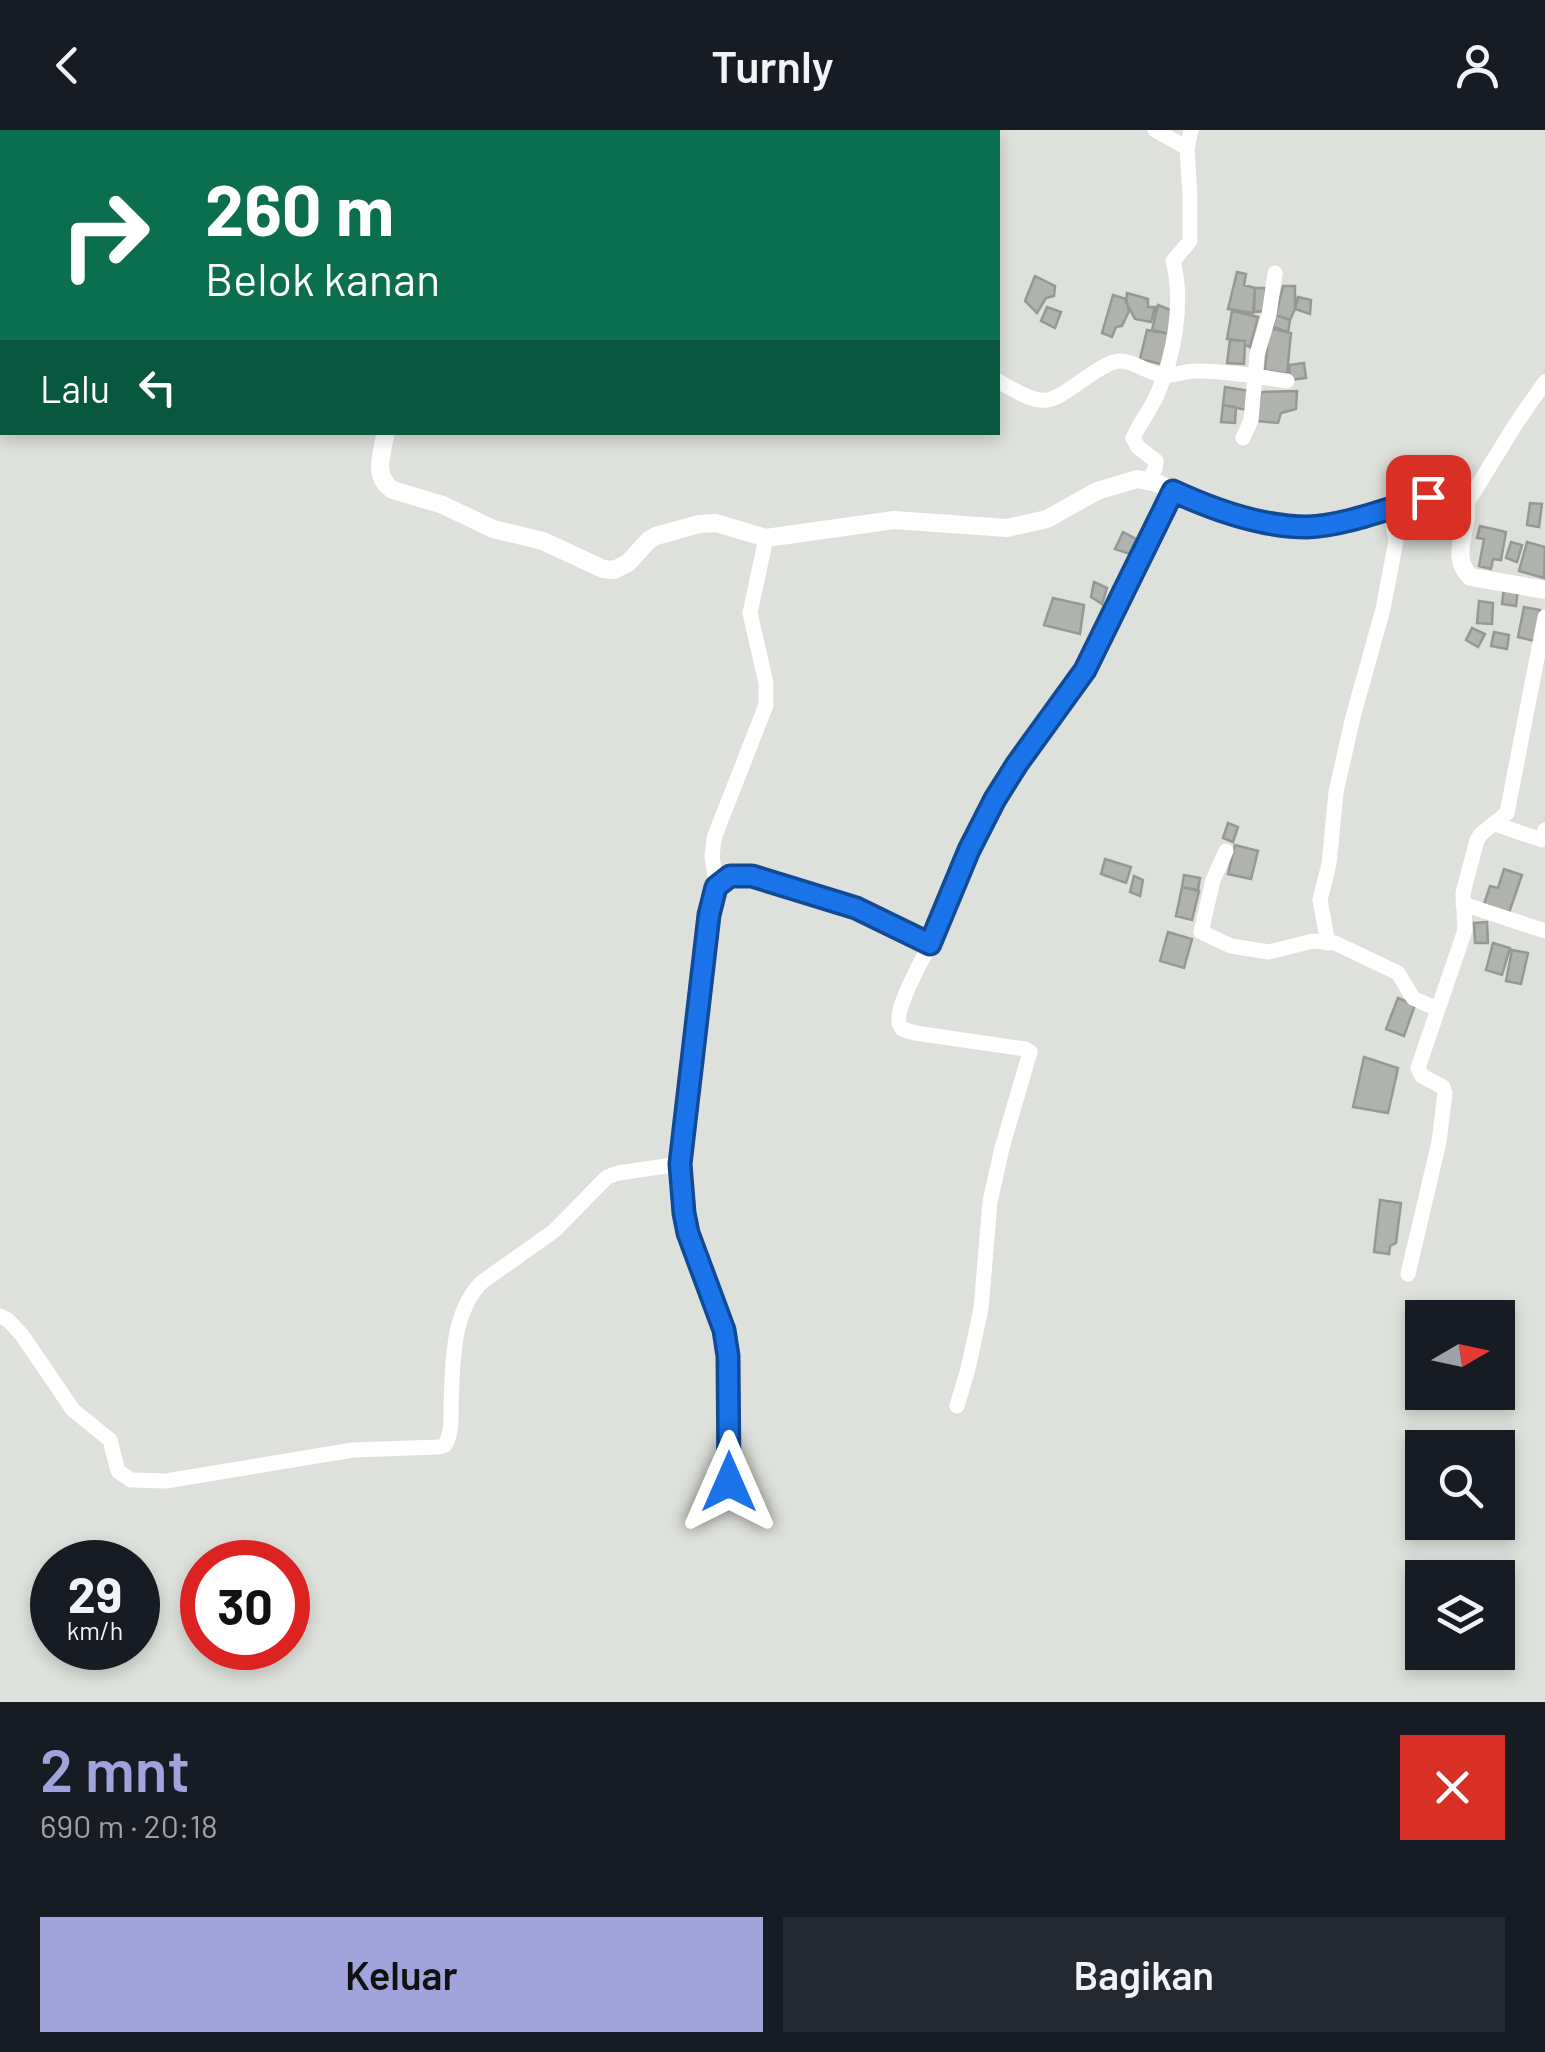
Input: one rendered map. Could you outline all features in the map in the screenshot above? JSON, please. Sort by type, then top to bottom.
[{"type":"street","points":[[1155,130],[1187,148]]},
{"type":"street","points":[[1148,480],[1156,461],[1133,438],[1165,376],[1176,323],[1178,281],[1172,261],[1190,242],[1187,148],[1191,130]]},
{"type":"street","points":[[1243,438],[1251,420],[1257,355],[1274,273]]},
{"type":"street","points":[[1000,382],[1024,395],[1050,401],[1100,368],[1124,361],[1165,376],[1210,371],[1287,382]]},
{"type":"street","points":[[1467,503],[1545,382]]},
{"type":"street","points":[[386,435],[379,474],[385,486],[443,504],[493,529],[543,541],[603,569],[622,568],[656,536],[699,524],[716,524],[766,538],[894,520],[986,528],[1026,526],[1047,519],[1097,490],[1148,480],[1211,509],[1307,527],[1450,492],[1464,497],[1467,503],[1460,551],[1464,572],[1471,578],[1545,590]]},
{"type":"street","points":[[957,1406],[981,1309],[990,1202],[1030,1052],[1026,1048],[915,1033],[902,1029],[900,1014],[969,850],[995,799],[1085,670],[1173,491]]},
{"type":"street","points":[[1328,943],[1320,900],[1329,864],[1336,792],[1384,610],[1396,541],[1390,508]]},
{"type":"street","points":[[733,1494],[728,1466],[728,1356],[724,1330],[688,1233],[680,1164],[709,915],[716,887],[714,838],[766,705],[766,684],[750,613],[766,538]]},
{"type":"street","points":[[1408,1274],[1444,1112],[1445,1090],[1422,1076],[1418,1068],[1464,930],[1463,892],[1476,840],[1507,813],[1545,617]]},
{"type":"street","points":[[1494,824],[1542,840],[1545,830]]},
{"type":"street","points":[[1226,851],[1213,880],[1201,932],[1231,946],[1269,952],[1313,941],[1335,943],[1398,972],[1413,998],[1437,1008]]},
{"type":"street","points":[[716,887],[730,876],[752,876],[856,908],[930,944]]},
{"type":"street","points":[[1462,904],[1545,931]]},
{"type":"street","points":[[0,1316],[22,1334],[73,1410],[110,1440],[118,1471],[131,1480],[166,1481],[353,1450],[439,1447],[450,1434],[456,1341],[462,1313],[473,1291],[554,1231],[608,1177],[680,1164]]},
{"type":"building","points":[[1237,272],[1246,274],[1244,285],[1255,288],[1253,313],[1228,309]]},
{"type":"building","points":[[1035,276],[1055,286],[1054,296],[1046,298],[1037,313],[1025,301]]},
{"type":"building","points":[[1283,286],[1295,286],[1295,309],[1290,320],[1276,315]]},
{"type":"building","points":[[1255,288],[1266,288],[1264,311],[1254,312]]},
{"type":"building","points":[[1127,293],[1148,299],[1148,307],[1155,307],[1151,322],[1135,319],[1126,302]]},
{"type":"building","points":[[1113,295],[1126,299],[1129,311],[1112,337],[1102,333]]},
{"type":"building","points":[[1298,297],[1311,300],[1310,314],[1295,309]]},
{"type":"building","points":[[1158,305],[1173,311],[1170,334],[1152,330]]},
{"type":"building","points":[[1047,307],[1061,312],[1055,328],[1041,321]]},
{"type":"building","points":[[1232,311],[1258,317],[1250,347],[1245,341],[1227,339]]},
{"type":"building","points":[[1276,315],[1290,320],[1288,332],[1273,327]]},
{"type":"building","points":[[1269,328],[1291,333],[1287,374],[1265,370]]},
{"type":"building","points":[[1147,330],[1170,334],[1165,365],[1140,359]]},
{"type":"building","points":[[1230,340],[1245,341],[1244,364],[1227,363]]},
{"type":"building","points":[[1304,363],[1306,378],[1290,380],[1289,365]]},
{"type":"building","points":[[1225,387],[1250,391],[1247,410],[1223,405]]},
{"type":"building","points":[[1297,391],[1296,409],[1281,413],[1278,423],[1256,421],[1261,392]]},
{"type":"building","points":[[1223,405],[1236,407],[1235,423],[1221,422]]},
{"type":"building","points":[[1530,503],[1542,504],[1539,527],[1527,525]]},
{"type":"building","points":[[1480,526],[1506,532],[1501,560],[1493,559],[1491,569],[1479,566],[1484,539],[1477,538]]},
{"type":"building","points":[[1123,532],[1138,540],[1130,554],[1115,549]]},
{"type":"building","points":[[1511,542],[1522,545],[1517,562],[1506,558]]},
{"type":"building","points":[[1527,542],[1545,547],[1544,578],[1519,571]]},
{"type":"building","points":[[1094,582],[1107,588],[1102,604],[1091,597]]},
{"type":"building","points":[[1504,588],[1518,589],[1516,606],[1502,604]]},
{"type":"building","points":[[1053,598],[1084,605],[1080,634],[1044,625]]},
{"type":"building","points":[[1479,601],[1493,603],[1492,624],[1477,623]]},
{"type":"building","points":[[1524,607],[1540,610],[1534,641],[1518,637]]},
{"type":"building","points":[[1472,628],[1485,634],[1478,647],[1466,640]]},
{"type":"building","points":[[1494,632],[1509,635],[1507,649],[1491,646]]},
{"type":"building","points":[[1228,823],[1238,827],[1233,842],[1223,838]]},
{"type":"building","points":[[1235,845],[1258,851],[1251,879],[1228,874]]},
{"type":"building","points":[[1105,859],[1131,867],[1126,883],[1101,874]]},
{"type":"building","points":[[1504,869],[1522,875],[1509,913],[1484,904],[1490,886],[1498,888]]},
{"type":"building","points":[[1184,875],[1200,878],[1198,890],[1182,887]]},
{"type":"building","points":[[1134,876],[1143,880],[1140,896],[1130,892]]},
{"type":"building","points":[[1182,887],[1199,891],[1192,920],[1176,916]]},
{"type":"building","points":[[1487,922],[1488,943],[1475,943],[1474,923]]},
{"type":"building","points":[[1168,932],[1192,939],[1184,968],[1160,961]]},
{"type":"building","points":[[1493,943],[1510,948],[1502,975],[1486,970]]},
{"type":"building","points":[[1512,950],[1528,953],[1521,984],[1506,981]]},
{"type":"building","points":[[1398,998],[1415,1005],[1404,1036],[1386,1029]]},
{"type":"building","points":[[1364,1057],[1398,1068],[1388,1113],[1353,1107]]},
{"type":"building","points":[[1380,1200],[1401,1203],[1396,1243],[1390,1246],[1389,1254],[1374,1252]]},
{"type":"route","points":[[729,1482],[728,1356],[724,1330],[688,1233],[680,1164],[709,915],[716,887],[730,876],[752,876],[856,908],[930,944],[995,799],[1085,670],[1173,491],[1211,509],[1240,517],[1307,527],[1428,497]]}]
